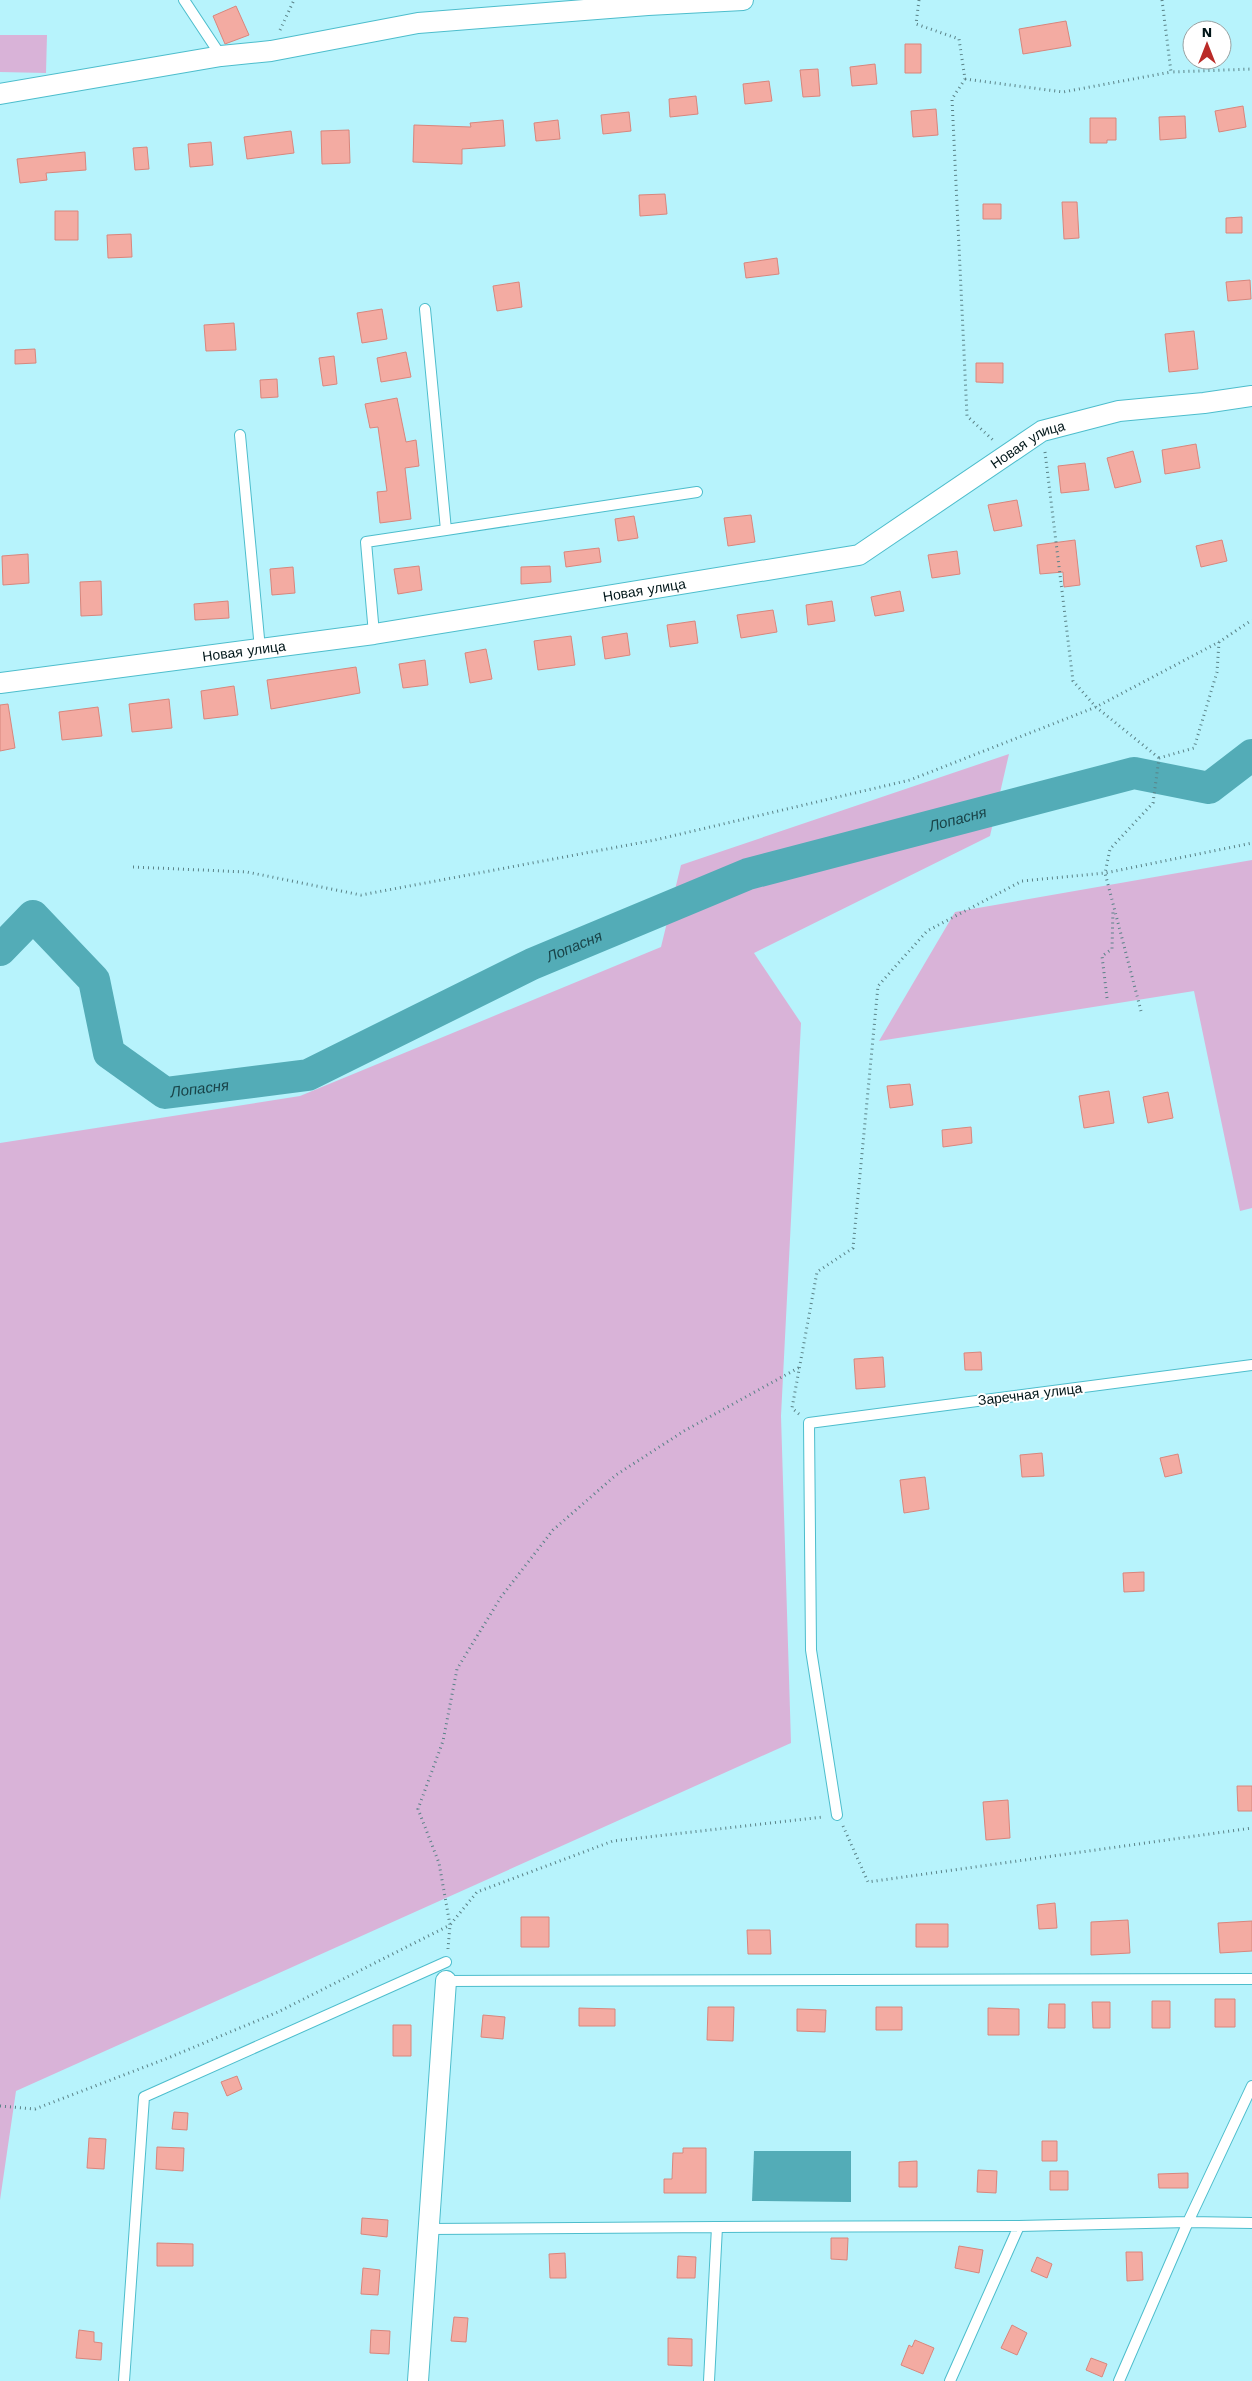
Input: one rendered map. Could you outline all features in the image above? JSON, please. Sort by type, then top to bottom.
[{"type":"street","points":[[0,94],[221,56],[271,51],[418,23],[648,5],[743,0]]},
{"type":"street","name":"Новая улица","points":[[0,682],[374,634],[859,555],[1042,431],[1118,411],[1204,403],[1252,396]]},
{"type":"street","points":[[418,2381],[446,1971]]},
{"type":"lane","points":[[184,0],[221,56]]},
{"type":"lane","points":[[425,309],[446,530]]},
{"type":"lane","points":[[240,435],[260,649]]},
{"type":"lane","points":[[374,634],[366,542],[697,492]]},
{"type":"lane","name":"Заречная улица","points":[[809,1423],[1252,1365]]},
{"type":"lane","points":[[809,1423],[812,1650],[837,1815]]},
{"type":"lane","points":[[124,2381],[144,2097],[446,1971],[1252,1979]]},
{"type":"lane","points":[[1119,2381],[1188,2222],[1252,2086]]},
{"type":"lane","points":[[428,2229],[1252,2223]]},
{"type":"lane","points":[[950,2381],[1018,2226]]},
{"type":"lane","points":[[710,2381],[717,2227]]},
{"type":"path","points":[[271,51],[294,0]]},
{"type":"path","points":[[918,0],[916,24],[959,39],[965,79],[952,99],[967,416],[1009,455]]},
{"type":"path","points":[[1162,0],[1171,72]]},
{"type":"path","points":[[965,79],[1063,92],[1171,72],[1252,69]]},
{"type":"path","points":[[1042,431],[1073,681],[1096,707],[1159,758]]},
{"type":"path","points":[[133,867],[247,872],[361,895],[655,840],[910,780],[1096,707],[1219,642],[1252,620]]},
{"type":"path","points":[[1159,758],[1194,748],[1217,672],[1219,642]]},
{"type":"path","points":[[1141,1010],[1105,873],[1110,849],[1153,803],[1159,758]]},
{"type":"path","points":[[809,1423],[792,1408],[817,1272],[853,1248],[878,986],[927,931],[1022,881],[1105,873],[1252,843]]},
{"type":"path","points":[[1107,998],[1102,956],[1112,949],[1114,906]]},
{"type":"path","points":[[446,1971],[450,1926],[440,1862],[418,1809],[443,1741],[457,1669],[501,1597],[554,1530],[616,1475],[684,1431],[800,1368]]},
{"type":"path","points":[[0,2106],[35,2109],[168,2058],[278,2012],[450,1926],[477,1892],[613,1840],[837,1815],[868,1882],[1252,1828]]},
{"type":"shaded area","points":[[0,35],[47,35],[46,73],[0,72]]},
{"type":"shaded area","points":[[1009,754],[990,836],[754,953],[801,1023],[781,1416],[791,1743],[16,2091],[0,2200],[0,1143],[300,1096],[661,947],[681,865]]},
{"type":"shaded area","points":[[1252,860],[1252,1208],[1240,1211],[1194,991],[879,1041],[955,912]]},
{"type":"water","points":[[754,2151],[851,2151],[851,2202],[752,2201]]},
{"type":"building","points":[[236,6],[249,35],[225,44],[213,16]]},
{"type":"building","points":[[1066,21],[1071,46],[1023,54],[1019,29]]},
{"type":"building","points":[[905,44],[921,44],[921,73],[905,73]]},
{"type":"building","points":[[875,64],[877,84],[852,86],[850,67]]},
{"type":"building","points":[[818,69],[820,96],[803,97],[800,70]]},
{"type":"building","points":[[769,81],[772,101],[745,104],[743,84]]},
{"type":"building","points":[[696,96],[698,114],[670,117],[669,99]]},
{"type":"building","points":[[1243,106],[1246,127],[1219,132],[1215,111]]},
{"type":"building","points":[[936,109],[938,135],[913,137],[911,111]]},
{"type":"building","points":[[629,112],[631,131],[603,134],[601,115]]},
{"type":"building","points":[[1185,116],[1186,138],[1160,140],[1159,117]]},
{"type":"building","points":[[1090,118],[1116,118],[1116,140],[1107,140],[1107,143],[1090,143]]},
{"type":"building","points":[[503,120],[505,146],[462,149],[462,164],[413,162],[414,125],[471,127],[470,123]]},
{"type":"building","points":[[558,120],[560,139],[536,141],[534,123]]},
{"type":"building","points":[[349,130],[350,163],[322,164],[321,131]]},
{"type":"building","points":[[291,131],[294,153],[247,159],[244,137]]},
{"type":"building","points":[[211,142],[213,165],[190,167],[188,144]]},
{"type":"building","points":[[147,147],[149,169],[135,170],[133,148]]},
{"type":"building","points":[[85,152],[86,170],[46,173],[47,180],[20,183],[17,159]]},
{"type":"building","points":[[665,194],[667,214],[640,216],[639,195]]},
{"type":"building","points":[[1062,202],[1077,202],[1079,238],[1064,239]]},
{"type":"building","points":[[983,204],[1001,204],[1001,219],[983,219]]},
{"type":"building","points":[[55,211],[78,211],[78,240],[55,240]]},
{"type":"building","points":[[1242,217],[1242,233],[1226,233],[1226,218]]},
{"type":"building","points":[[131,234],[132,257],[108,258],[107,235]]},
{"type":"building","points":[[777,258],[779,274],[746,278],[744,263]]},
{"type":"building","points":[[1250,280],[1251,299],[1228,301],[1226,282]]},
{"type":"building","points":[[519,282],[522,307],[497,311],[493,286]]},
{"type":"building","points":[[382,309],[387,339],[362,343],[357,313]]},
{"type":"building","points":[[234,323],[236,350],[206,351],[204,325]]},
{"type":"building","points":[[1194,331],[1198,369],[1169,372],[1165,334]]},
{"type":"building","points":[[35,349],[36,363],[15,364],[15,350]]},
{"type":"building","points":[[406,352],[411,377],[381,382],[377,358]]},
{"type":"building","points":[[334,356],[337,384],[323,386],[319,358]]},
{"type":"building","points":[[976,363],[1003,363],[1003,383],[976,382]]},
{"type":"building","points":[[277,379],[278,397],[261,398],[260,380]]},
{"type":"building","points":[[397,398],[406,442],[416,440],[419,466],[405,468],[411,519],[380,523],[377,492],[387,491],[378,427],[370,428],[365,404]]},
{"type":"building","points":[[1196,444],[1200,468],[1165,474],[1162,450]]},
{"type":"building","points":[[1133,451],[1141,482],[1115,488],[1107,458]]},
{"type":"building","points":[[1085,463],[1089,490],[1061,493],[1058,466]]},
{"type":"building","points":[[1017,500],[1022,526],[994,531],[988,505]]},
{"type":"building","points":[[751,515],[755,542],[728,546],[724,518]]},
{"type":"building","points":[[634,516],[638,538],[618,541],[615,519]]},
{"type":"building","points":[[1075,540],[1080,585],[1064,587],[1063,572],[1040,574],[1037,545]]},
{"type":"building","points":[[1222,540],[1227,561],[1201,567],[1196,546]]},
{"type":"building","points":[[599,548],[601,562],[566,567],[564,552]]},
{"type":"building","points":[[957,551],[960,574],[932,578],[928,555]]},
{"type":"building","points":[[28,554],[29,583],[3,585],[2,556]]},
{"type":"building","points":[[419,566],[422,590],[398,594],[394,569]]},
{"type":"building","points":[[550,566],[551,582],[521,584],[521,567]]},
{"type":"building","points":[[293,567],[295,593],[272,595],[270,569]]},
{"type":"building","points":[[101,581],[102,615],[81,616],[80,582]]},
{"type":"building","points":[[900,591],[904,611],[875,616],[871,597]]},
{"type":"building","points":[[228,601],[229,618],[195,620],[194,604]]},
{"type":"building","points":[[832,601],[835,621],[808,625],[806,605]]},
{"type":"building","points":[[773,610],[777,632],[741,638],[737,615]]},
{"type":"building","points":[[695,621],[698,643],[670,647],[667,625]]},
{"type":"building","points":[[627,633],[630,655],[605,659],[602,637]]},
{"type":"building","points":[[571,636],[575,665],[538,670],[534,641]]},
{"type":"building","points":[[486,649],[492,679],[470,683],[465,653]]},
{"type":"building","points":[[425,660],[428,685],[403,688],[399,664]]},
{"type":"building","points":[[356,667],[360,693],[271,709],[267,680]]},
{"type":"building","points":[[234,686],[238,715],[204,719],[201,691]]},
{"type":"building","points":[[169,699],[172,728],[132,732],[129,704]]},
{"type":"building","points":[[8,704],[15,748],[0,751],[0,705]]},
{"type":"building","points":[[98,707],[102,736],[62,740],[59,712]]},
{"type":"building","points":[[910,1084],[913,1105],[890,1108],[887,1086]]},
{"type":"building","points":[[1109,1091],[1114,1123],[1084,1128],[1079,1096]]},
{"type":"building","points":[[1168,1092],[1173,1118],[1148,1123],[1143,1097]]},
{"type":"building","points":[[971,1127],[972,1143],[943,1147],[942,1130]]},
{"type":"building","points":[[981,1352],[982,1370],[965,1370],[964,1353]]},
{"type":"building","points":[[883,1357],[885,1387],[856,1389],[854,1359]]},
{"type":"building","points":[[1042,1453],[1044,1476],[1022,1477],[1020,1455]]},
{"type":"building","points":[[1178,1454],[1182,1473],[1165,1477],[1160,1458]]},
{"type":"building","points":[[925,1477],[929,1509],[904,1513],[900,1480]]},
{"type":"building","points":[[1144,1572],[1144,1591],[1124,1592],[1123,1573]]},
{"type":"building","points":[[1237,1786],[1252,1786],[1252,1811],[1238,1811]]},
{"type":"building","points":[[1008,1800],[1010,1838],[986,1840],[983,1802]]},
{"type":"building","points":[[1055,1903],[1057,1928],[1039,1929],[1037,1905]]},
{"type":"building","points":[[521,1917],[549,1917],[549,1947],[521,1947]]},
{"type":"building","points":[[1128,1920],[1130,1953],[1091,1955],[1091,1922]]},
{"type":"building","points":[[1252,1921],[1252,1951],[1220,1953],[1218,1923]]},
{"type":"building","points":[[916,1924],[948,1924],[948,1947],[916,1947]]},
{"type":"building","points":[[747,1930],[770,1930],[771,1954],[748,1954]]},
{"type":"building","points":[[1215,1999],[1235,1999],[1235,2027],[1215,2027]]},
{"type":"building","points":[[1152,2001],[1170,2001],[1170,2028],[1152,2028]]},
{"type":"building","points":[[1092,2002],[1110,2002],[1110,2028],[1093,2028]]},
{"type":"building","points":[[1049,2004],[1065,2004],[1065,2028],[1048,2028]]},
{"type":"building","points":[[708,2007],[734,2007],[733,2041],[707,2040]]},
{"type":"building","points":[[876,2007],[902,2007],[902,2030],[876,2030]]},
{"type":"building","points":[[579,2008],[615,2009],[615,2026],[579,2026]]},
{"type":"building","points":[[988,2008],[1019,2009],[1019,2035],[988,2035]]},
{"type":"building","points":[[797,2009],[826,2010],[825,2032],[797,2031]]},
{"type":"building","points":[[483,2015],[505,2017],[503,2039],[481,2037]]},
{"type":"building","points":[[393,2025],[411,2025],[411,2056],[393,2056]]},
{"type":"building","points":[[237,2076],[242,2089],[227,2096],[221,2082]]},
{"type":"building","points":[[174,2112],[188,2113],[187,2130],[172,2129]]},
{"type":"building","points":[[89,2138],[106,2139],[104,2169],[87,2168]]},
{"type":"building","points":[[1042,2141],[1057,2141],[1057,2161],[1042,2161]]},
{"type":"building","points":[[157,2147],[184,2148],[183,2171],[156,2169]]},
{"type":"building","points":[[683,2148],[706,2148],[706,2193],[664,2193],[664,2179],[672,2179],[673,2153],[683,2153]]},
{"type":"building","points":[[917,2161],[917,2187],[899,2187],[899,2162]]},
{"type":"building","points":[[978,2170],[997,2171],[996,2193],[977,2192]]},
{"type":"building","points":[[1050,2171],[1068,2171],[1068,2190],[1050,2190]]},
{"type":"building","points":[[1188,2173],[1188,2188],[1159,2188],[1158,2174]]},
{"type":"building","points":[[362,2218],[388,2220],[387,2237],[361,2234]]},
{"type":"building","points":[[831,2238],[848,2238],[847,2260],[831,2259]]},
{"type":"building","points":[[157,2243],[193,2244],[193,2266],[157,2266]]},
{"type":"building","points":[[959,2246],[983,2250],[979,2273],[955,2268]]},
{"type":"building","points":[[1126,2252],[1142,2252],[1143,2280],[1127,2281]]},
{"type":"building","points":[[565,2253],[566,2278],[550,2278],[549,2254]]},
{"type":"building","points":[[678,2256],[696,2257],[695,2278],[677,2278]]},
{"type":"building","points":[[1037,2257],[1052,2264],[1047,2278],[1031,2271]]},
{"type":"building","points":[[363,2268],[380,2270],[378,2295],[361,2294]]},
{"type":"building","points":[[454,2317],[468,2318],[466,2342],[451,2341]]},
{"type":"building","points":[[1012,2325],[1027,2333],[1017,2355],[1001,2348]]},
{"type":"building","points":[[79,2330],[94,2332],[94,2342],[102,2343],[101,2360],[76,2358]]},
{"type":"building","points":[[371,2330],[390,2331],[389,2354],[370,2353]]},
{"type":"building","points":[[668,2338],[692,2339],[692,2366],[668,2365]]},
{"type":"building","points":[[915,2340],[934,2348],[923,2374],[901,2365],[909,2345],[912,2347]]},
{"type":"building","points":[[1091,2358],[1107,2364],[1102,2377],[1086,2370]]},
{"type":"waterway","name":"Лопасня","points":[[0,950],[33,916],[94,980],[109,1053],[165,1093],[308,1075],[532,964],[748,874],[1134,773],[1209,788],[1252,755]]}]
